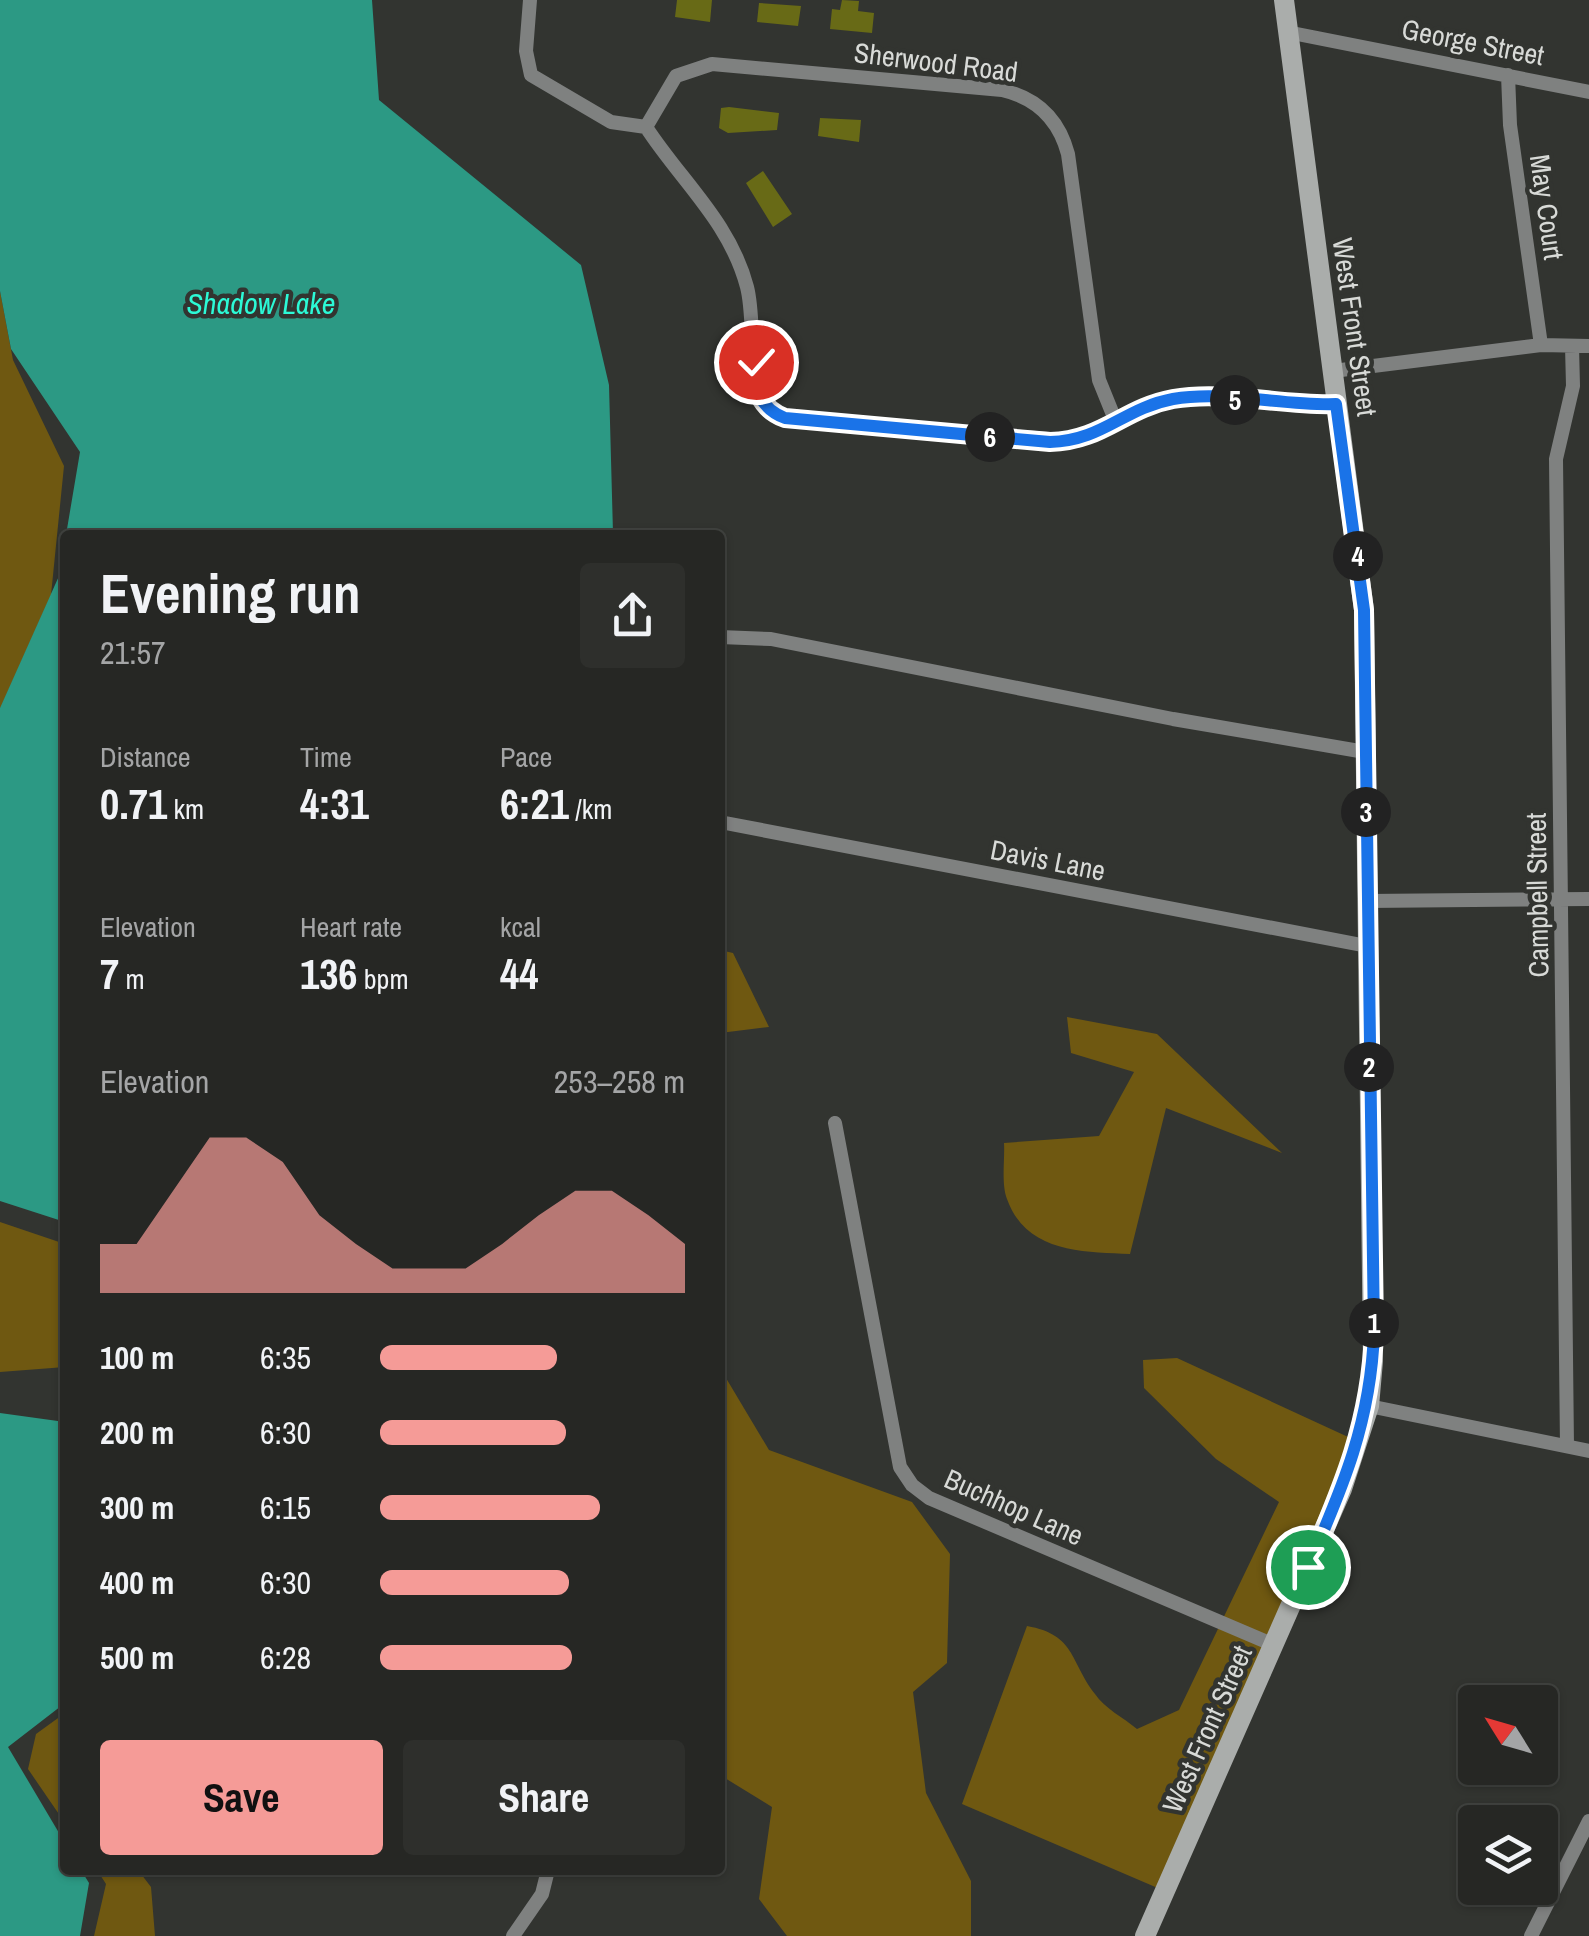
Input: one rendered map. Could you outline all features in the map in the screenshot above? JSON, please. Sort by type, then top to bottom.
[{"type":"street","points":[[530,0],[526,50],[531,75],[611,122],[646,127],[667,159],[699,193],[733,248],[752,307],[754,380],[759,398],[774,414],[1078,442],[1144,408],[1182,398],[1336,404]]},
{"type":"street","name":"West Front Street","points":[[1145,1936],[1342,1489],[1369,1406],[1374,1316],[1362,591],[1284,0]]},
{"type":"street","name":"George Street","points":[[1288,32],[1589,92]]},
{"type":"street","name":"Sherwood Road","points":[[646,127],[676,76],[712,64],[1002,90],[1032,100],[1057,126],[1068,154],[1099,380],[1116,422]]},
{"type":"street","name":"May Court","points":[[1508,75],[1510,125],[1541,345]]},
{"type":"street","points":[[1332,371],[1541,345],[1589,346]]},
{"type":"street","name":"Campbell Street","points":[[1567,1446],[1556,459],[1573,386],[1572,346]]},
{"type":"street","points":[[725,637],[770,639],[1173,719],[1365,752]]},
{"type":"street","name":"Davis Lane","points":[[725,823],[1366,946]]},
{"type":"street","points":[[1367,901],[1589,899]]},
{"type":"street","name":"Buchhop Lane","points":[[835,1124],[888,1418],[900,1467],[912,1485],[929,1498],[1274,1645]]},
{"type":"street","points":[[1369,1406],[1589,1452]]},
{"type":"street","points":[[1532,1936],[1589,1822]]},
{"type":"street","points":[[513,1936],[542,1894],[547,1875]]},
{"type":"shaded area","points":[[0,291],[13,360],[64,466],[51,595],[0,709]]},
{"type":"shaded area","points":[[725,951],[733,953],[769,1027],[725,1032]]},
{"type":"shaded area","points":[[1067,1017],[1157,1034],[1282,1153],[1166,1108],[1130,1254],[1075,1250],[1042,1240],[1016,1217],[1007,1199],[1004,1143],[1099,1136],[1134,1072],[1071,1053]]},
{"type":"shaded area","points":[[0,1222],[60,1242],[60,1367],[0,1372]]},
{"type":"shaded area","points":[[1177,1358],[1359,1442],[1167,1892],[962,1804],[1027,1626],[1043,1630],[1063,1643],[1099,1699],[1137,1729],[1179,1710],[1279,1502],[1216,1459],[1144,1388],[1143,1360]]},
{"type":"shaded area","points":[[725,1376],[769,1450],[912,1502],[950,1554],[947,1663],[913,1692],[926,1793],[971,1881],[971,1936],[787,1936],[759,1899],[772,1807],[725,1778]]},
{"type":"shaded area","points":[[60,1717],[60,1816],[28,1769],[36,1734]]},
{"type":"shaded area","points":[[100,1875],[142,1875],[151,1887],[155,1936],[94,1936],[106,1884]]},
{"type":"water","name":"Shadow Lake","points":[[0,0],[372,0],[379,100],[581,265],[609,385],[613,530],[67,530],[80,452],[11,349],[0,291]]},
{"type":"water","points":[[60,570],[60,1220],[0,1201],[0,708]]},
{"type":"water","points":[[0,1413],[60,1421],[60,1707],[8,1747],[60,1835],[60,1875],[84,1875],[89,1883],[80,1936],[0,1936]]},
{"type":"building","points":[[677,0],[712,0],[710,22],[675,17]]},
{"type":"building","points":[[842,0],[859,1],[858,11],[874,13],[872,33],[830,29],[832,9],[840,10]]},
{"type":"building","points":[[759,3],[801,6],[798,26],[757,22]]},
{"type":"building","points":[[721,108],[779,113],[777,130],[728,133],[719,128]]},
{"type":"building","points":[[820,118],[861,120],[859,142],[818,136]]},
{"type":"building","points":[[763,171],[792,214],[773,227],[746,183]]},
{"type":"route","points":[[756,362],[754,380],[759,398],[774,414],[785,418],[1050,442],[1090,438],[1144,408],[1182,398],[1295,406],[1336,404],[1364,610],[1374,1332],[1369,1406],[1361,1435],[1308,1567]]}]
